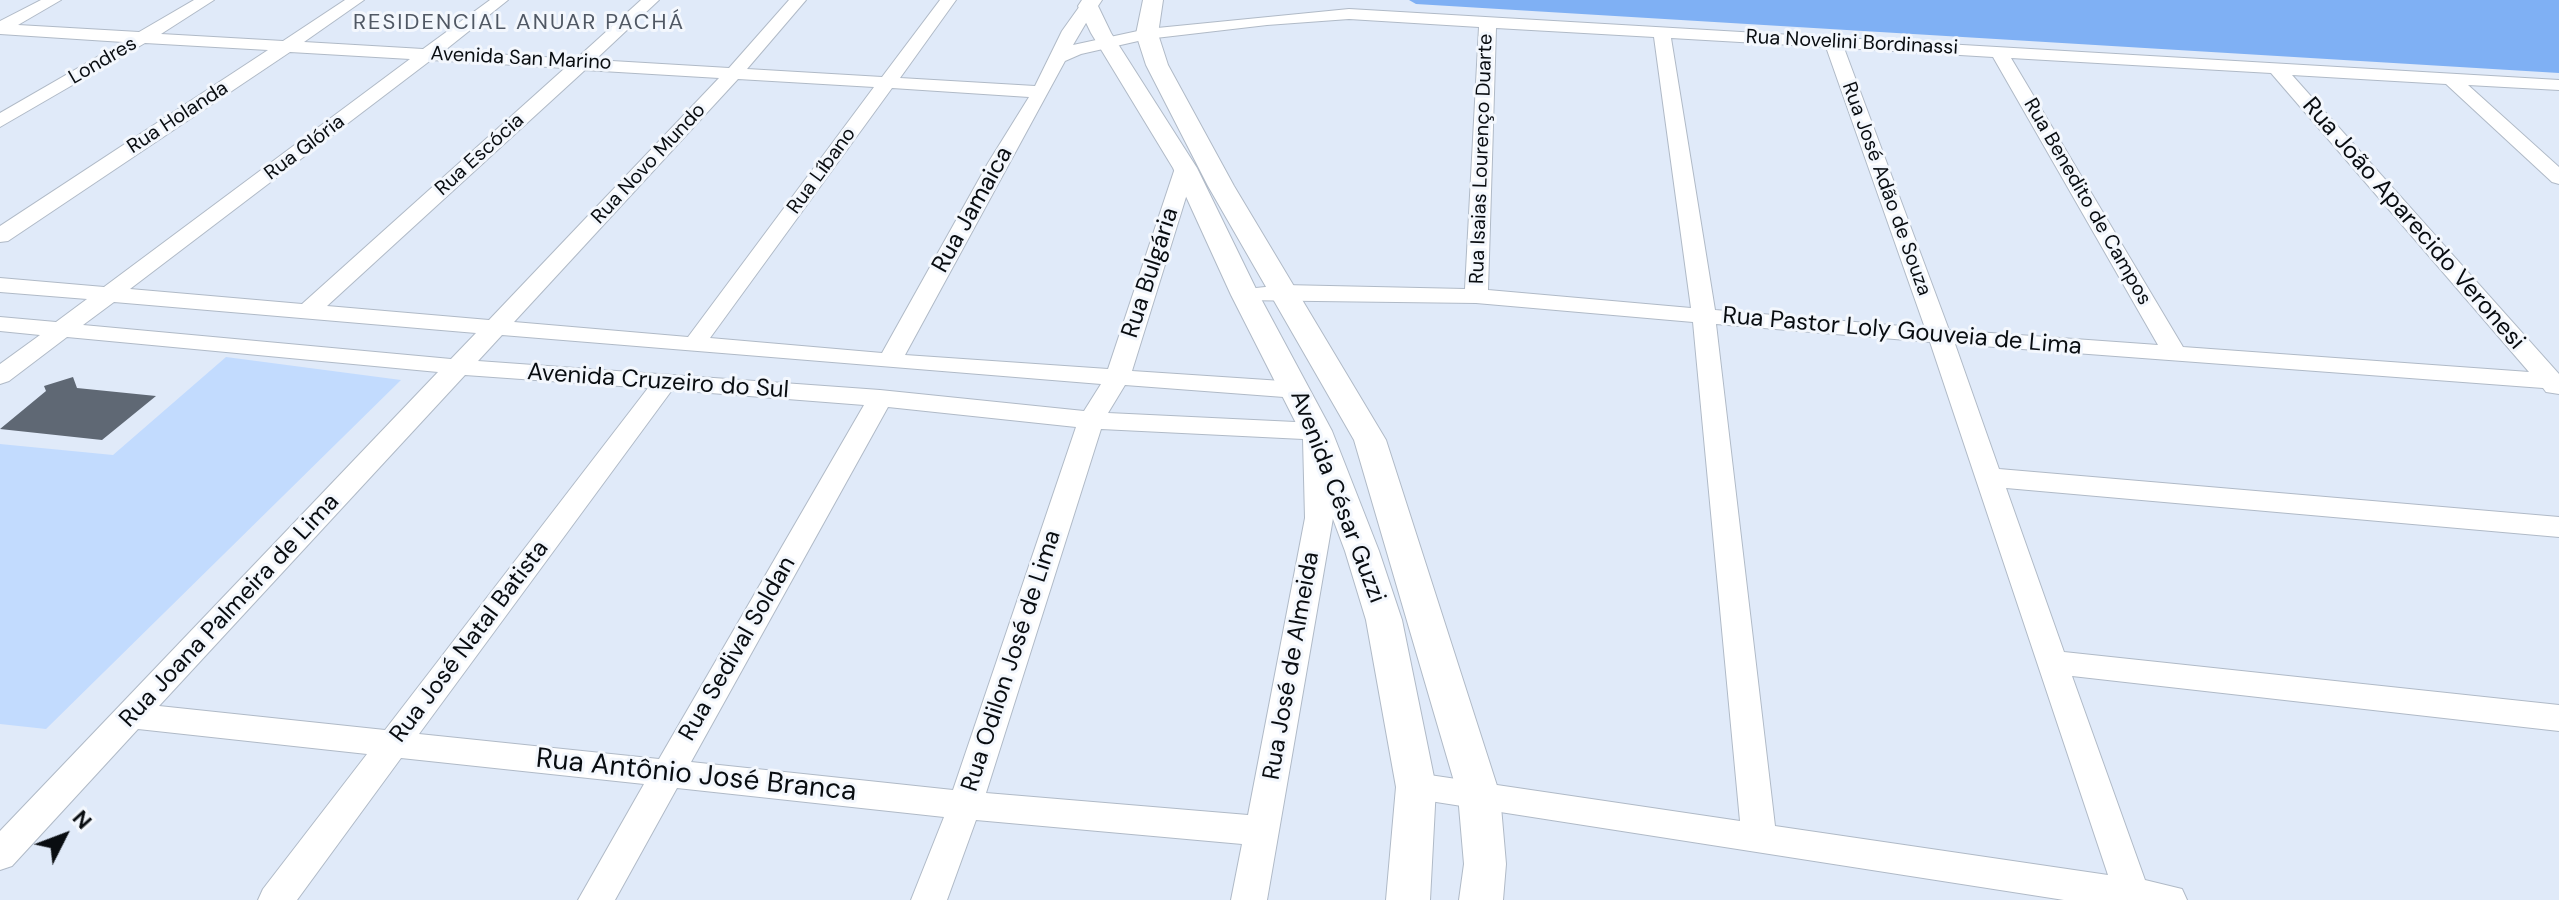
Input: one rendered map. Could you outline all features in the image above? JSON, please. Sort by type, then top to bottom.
[{"type":"street","points":[[0,28],[53,0]]},
{"type":"street","name":"Londres","points":[[0,121],[206,0]]},
{"type":"street","name":"Rua Holanda","points":[[0,236],[356,0]]},
{"type":"street","name":"Rua Glória","points":[[0,376],[500,0]]},
{"type":"street","name":"Rua Escócia","points":[[309,310],[651,0]]},
{"type":"street","name":"Rua Novo Mundo","points":[[459,367],[735,72],[798,0]]},
{"type":"street","name":"Rua Líbano","points":[[695,343],[948,0]]},
{"type":"street","points":[[1092,10],[1106,29],[1118,30],[1149,18],[1157,65],[1221,186],[1370,440],[1479,795],[1485,864],[1481,900]]},
{"type":"street","name":"Avenida César Guzzi","points":[[1092,10],[1185,168],[1245,295],[1297,390],[1362,551],[1384,620],[1416,787],[1408,900]]},
{"type":"street","name":"Rua Jamaica","points":[[890,361],[998,163],[1041,92],[1056,59],[1092,10]]},
{"type":"street","name":"Rua Novelini Bordinassi","points":[[1110,44],[1149,18],[1323,15],[2559,85]]},
{"type":"street","name":"Rua Isaias Lourenço Duarte","points":[[1476,296],[1488,23]]},
{"type":"street","name":"Avenida San Marino","points":[[0,28],[1041,92]]},
{"type":"street","points":[[1662,33],[1704,316],[1759,837]]},
{"type":"street","name":"Rua José Adão de Souza","points":[[1833,42],[1940,336],[2132,894]]},
{"type":"street","points":[[1056,59],[1075,50],[1110,44]]},
{"type":"street","name":"Rua Benedito de Campos","points":[[1998,51],[2175,353]]},
{"type":"street","name":"Rua João Aparecido Veronesi","points":[[2276,68],[2556,385]]},
{"type":"street","points":[[2450,78],[2559,178]]},
{"type":"street","name":"Rua Bulgária","points":[[1091,420],[1117,378],[1185,168]]},
{"type":"street","name":"Avenida Cruzeiro do Sul","points":[[0,285],[890,361],[1297,390]]},
{"type":"street","name":"Rua Pastor Loly Gouveia de Lima","points":[[1245,295],[1284,292],[1476,296],[2556,385]]},
{"type":"street","name":"Avenida Cruzeiro do Sul","points":[[0,324],[459,367],[880,398],[1091,420],[1316,431]]},
{"type":"street","name":"Rua Joana Palmeira de Lima","points":[[0,855],[459,367]]},
{"type":"street","name":"Rua José Natal Batista","points":[[276,900],[664,384]]},
{"type":"street","name":"Rua Sedival Soldan","points":[[596,900],[880,398]]},
{"type":"street","name":"Rua Odilon José de Lima","points":[[929,900],[965,805],[1091,420]]},
{"type":"street","name":"Rua José de Almeida","points":[[1249,900],[1319,518],[1316,431]]},
{"type":"street","points":[[1987,477],[2559,527]]},
{"type":"street","points":[[2052,662],[2559,718]]},
{"type":"street","name":"Rua Antônio José Branca","points":[[131,716],[965,805],[1263,831]]},
{"type":"street","points":[[1416,787],[2169,900]]},
{"type":"shaded area","points":[[1409,0],[2559,0],[2559,73],[1416,4]]},
{"type":"shaded area","points":[[226,357],[401,380],[46,729],[0,724],[0,444],[113,455]]},
{"type":"building","points":[[73,377],[77,388],[156,396],[102,440],[0,429],[46,391],[44,386]]},
{"type":"district","name":"RESIDENCIAL ANUAR PACHÁ","points":[[519,23]]}]
